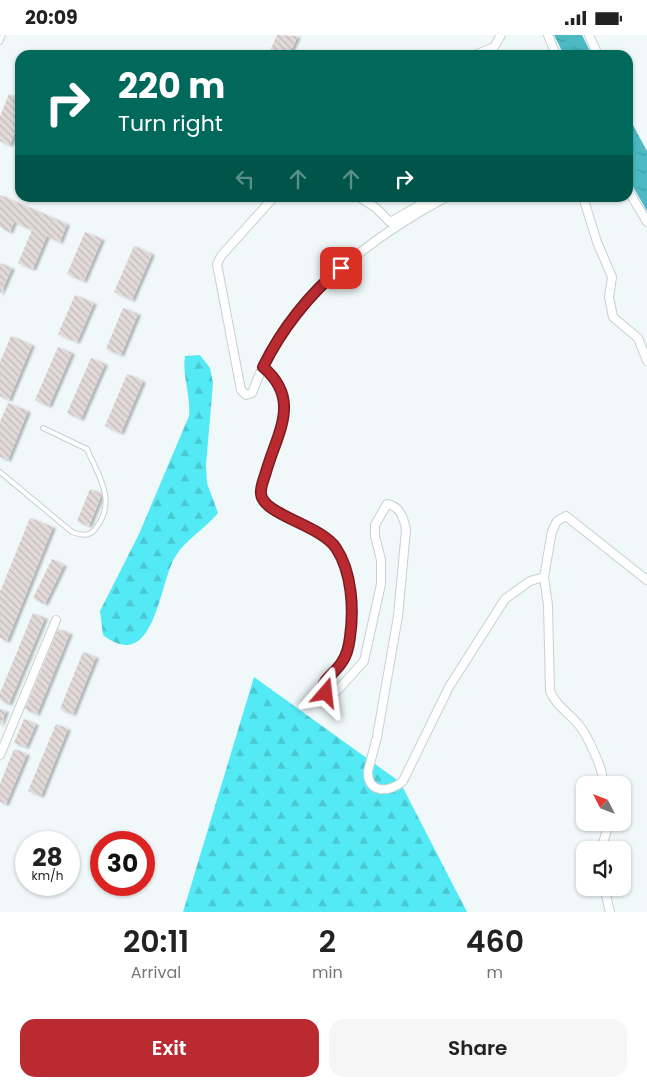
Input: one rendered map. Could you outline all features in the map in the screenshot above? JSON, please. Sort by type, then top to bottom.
[{"type":"street","points":[[487,50],[494,47],[502,35]]},
{"type":"street","points":[[548,35],[554,50]]},
{"type":"street","points":[[588,35],[596,50]]},
{"type":"street","points":[[633,198],[647,222]]},
{"type":"street","points":[[270,202],[221,256],[217,264],[243,393],[248,395],[252,393],[272,348],[303,307],[330,277],[364,249],[411,216],[437,202]]},
{"type":"street","points":[[368,202],[376,207],[390,222],[425,202]]},
{"type":"street","points":[[585,202],[597,242],[612,277],[608,297],[613,317],[638,337],[647,361]]},
{"type":"street","points":[[263,367],[279,383],[284,409],[280,434],[261,489],[262,500],[270,509],[314,529],[328,540],[336,548],[348,578],[351,604],[350,638],[342,662],[323,684],[322,689],[326,693],[332,694],[342,687],[364,661],[381,584],[381,560],[375,531],[380,514],[387,504],[392,505],[404,518],[406,530],[398,616],[377,737],[368,771],[368,777],[374,786],[383,791],[389,790],[403,781],[448,687],[505,599],[530,581],[544,577]]},
{"type":"street","points":[[601,776],[601,770],[584,732],[555,702],[550,691],[548,605],[544,577],[552,531],[557,521],[561,517],[566,516],[647,580]]},
{"type":"street","points":[[0,755],[56,620]]},
{"type":"street","points":[[606,896],[610,912]]},
{"type":"lane","points":[[0,42],[3,35]]},
{"type":"lane","points":[[0,472],[72,532],[84,536],[91,534],[104,516],[108,505],[87,449],[43,428]]},
{"type":"green space","points":[[200,355],[210,368],[213,383],[206,465],[207,483],[218,513],[175,557],[169,569],[159,604],[144,635],[134,643],[120,644],[103,635],[100,611],[139,534],[189,416],[185,356]]},
{"type":"green space","points":[[254,677],[400,782],[467,912],[183,912]]},
{"type":"water","points":[[554,35],[582,35],[590,50],[562,50]]},
{"type":"water","points":[[633,125],[647,151],[647,211],[633,187]]},
{"type":"building","points":[[277,35],[298,36],[291,50],[270,50]]},
{"type":"building","points":[[9,94],[15,96],[15,132],[10,145],[0,141],[0,116]]},
{"type":"building","points":[[0,195],[67,224],[60,242],[47,236],[33,269],[18,263],[32,230],[14,222],[10,232],[0,227]]},
{"type":"building","points":[[85,232],[102,239],[84,281],[67,274]]},
{"type":"building","points":[[134,246],[152,254],[132,300],[114,292]]},
{"type":"building","points":[[0,263],[12,268],[0,295]]},
{"type":"building","points":[[75,295],[94,303],[77,342],[58,334]]},
{"type":"building","points":[[123,308],[138,314],[121,355],[106,349]]},
{"type":"building","points":[[11,336],[32,345],[9,400],[0,396],[0,362]]},
{"type":"building","points":[[58,347],[72,353],[49,406],[35,400]]},
{"type":"building","points":[[91,358],[105,364],[81,419],[67,413]]},
{"type":"building","points":[[127,374],[143,381],[121,433],[105,426]]},
{"type":"building","points":[[8,403],[28,411],[8,460],[0,457],[0,422]]},
{"type":"building","points":[[90,489],[102,494],[89,526],[77,521]]},
{"type":"building","points":[[30,518],[53,527],[7,641],[0,638],[0,592]]},
{"type":"building","points":[[52,559],[64,565],[45,604],[33,598]]},
{"type":"building","points":[[33,613],[45,618],[9,704],[0,700],[0,693]]},
{"type":"building","points":[[58,629],[70,633],[37,714],[25,709]]},
{"type":"building","points":[[83,652],[96,657],[73,714],[60,709]]},
{"type":"building","points":[[0,709],[6,711],[0,726]]},
{"type":"building","points":[[24,719],[36,724],[26,747],[14,743]]},
{"type":"building","points":[[56,724],[68,729],[41,796],[28,791]]},
{"type":"building","points":[[14,749],[27,754],[6,804],[0,802],[0,784]]},
{"type":"route","points":[[326,693],[322,689],[323,684],[342,662],[350,638],[351,604],[349,583],[336,548],[328,540],[314,529],[270,509],[262,500],[261,489],[269,461],[280,434],[284,415],[283,397],[279,383],[263,367],[272,348],[303,307],[330,277],[341,268]]}]
